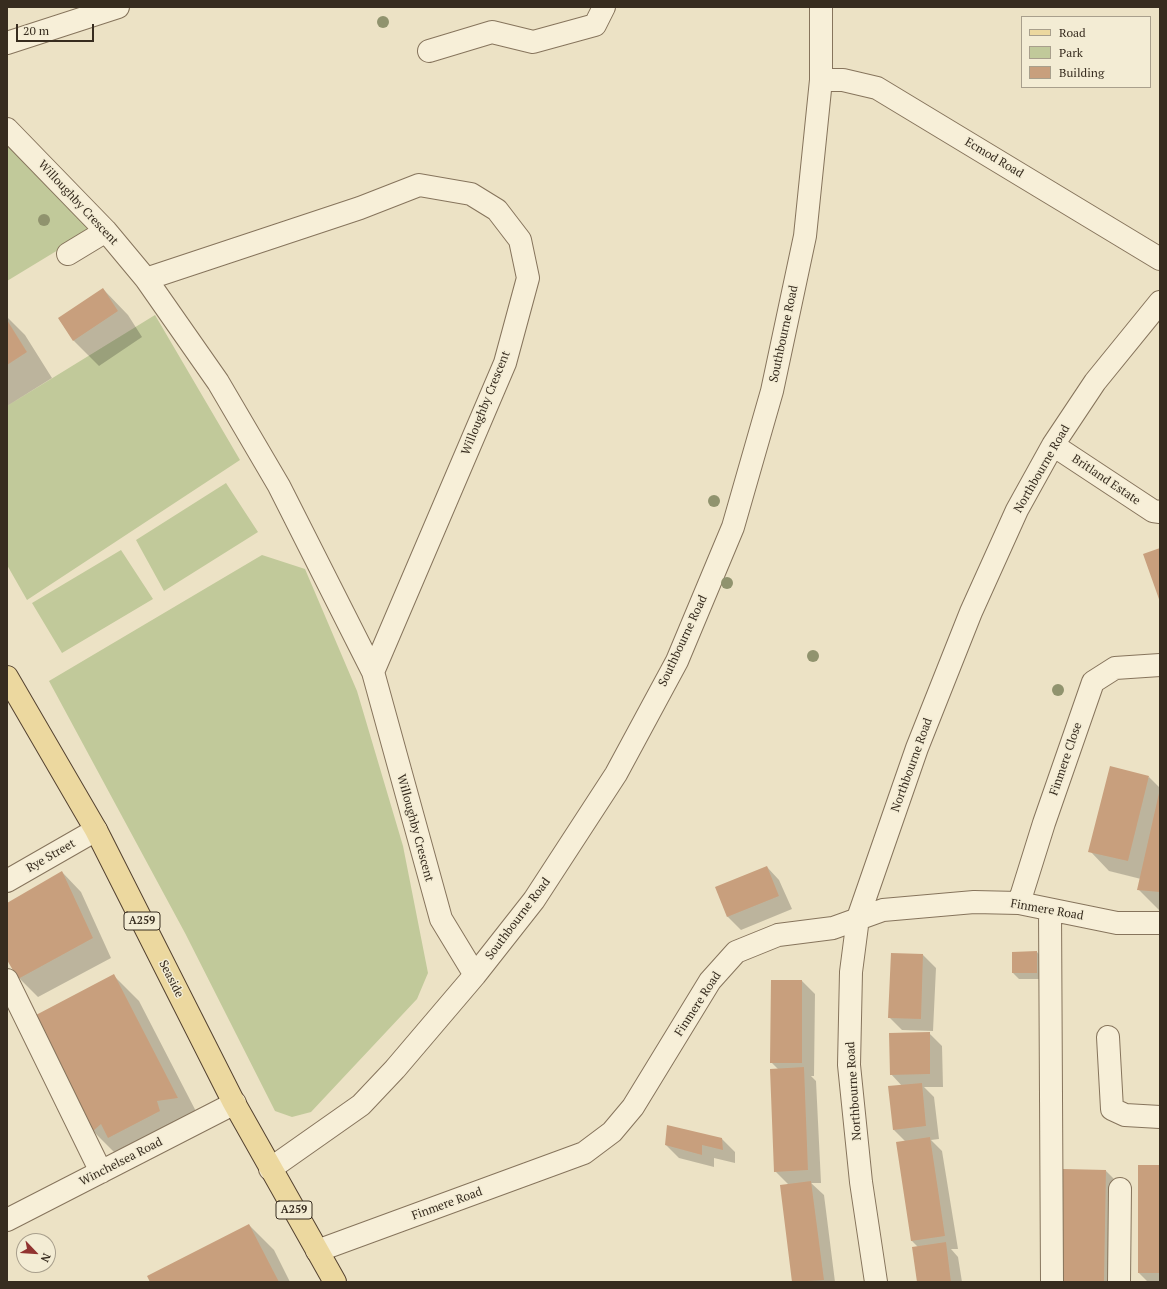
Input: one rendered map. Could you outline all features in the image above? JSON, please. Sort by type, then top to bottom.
[{"type":"main road","name":"Seaside","points":[[7,677],[96,830],[235,1103],[270,1169],[335,1282]]},
{"type":"street","points":[[7,43],[118,7]]},
{"type":"street","points":[[429,51],[492,32],[533,42],[596,25],[604,7]]},
{"type":"street","name":"Southbourne Road","points":[[270,1169],[360,1105],[395,1069],[475,975],[534,900],[616,774],[677,662],[733,527],[772,391],[805,236],[821,80],[821,7]]},
{"type":"street","name":"Ecmod Road","points":[[821,80],[843,80],[878,88],[1160,259]]},
{"type":"street","name":"Willoughby Crescent","points":[[7,129],[106,231],[146,279],[218,382],[279,486],[373,672],[441,919],[475,975]]},
{"type":"street","name":"Willoughby Crescent","points":[[146,279],[360,208],[419,185],[471,194],[497,210],[520,240],[528,278],[505,363],[373,672]]},
{"type":"street","points":[[68,254],[106,231]]},
{"type":"street","name":"Northbourne Road","points":[[876,1282],[861,1182],[849,1065],[851,972],[858,918],[917,748],[971,612],[1017,510],[1053,445],[1095,382],[1160,302]]},
{"type":"street","name":"Britland Estate","points":[[1053,445],[1153,511],[1160,512]]},
{"type":"street","name":"Finmere Close","points":[[1020,903],[1044,823],[1093,682],[1115,668],[1160,665]]},
{"type":"street","name":"Rye Street","points":[[7,881],[96,830]]},
{"type":"street","name":"Finmere Road","points":[[317,1251],[584,1153],[612,1132],[634,1106],[710,981],[736,952],[778,934],[833,928],[883,910],[974,902],[1020,903],[1117,923],[1160,923]]},
{"type":"street","points":[[1050,910],[1052,1282]]},
{"type":"street","points":[[7,980],[100,1172]]},
{"type":"street","points":[[1108,1037],[1112,1109],[1125,1115],[1160,1117]]},
{"type":"street","name":"Winchelsea Road","points":[[7,1220],[235,1103]]},
{"type":"street","points":[[1119,1282],[1120,1189]]},
{"type":"green space","points":[[7,145],[91,230],[7,281]]},
{"type":"green space","points":[[155,315],[240,460],[27,600],[7,565],[7,406]]},
{"type":"green space","points":[[226,483],[258,532],[164,591],[136,540]]},
{"type":"green space","points":[[121,550],[153,599],[62,653],[32,603]]},
{"type":"green space","points":[[262,555],[305,569],[357,691],[403,846],[428,973],[417,999],[311,1112],[292,1117],[275,1111],[185,933],[49,681]]},
{"type":"building","points":[[103,288],[118,311],[73,341],[58,318]]},
{"type":"building","points":[[7,320],[27,352],[7,365]]},
{"type":"building","points":[[1160,548],[1160,602],[1143,554]]},
{"type":"building","points":[[1110,766],[1149,776],[1128,861],[1088,852]]},
{"type":"building","points":[[1159,793],[1160,892],[1137,890]]},
{"type":"building","points":[[767,866],[779,896],[727,917],[715,887]]},
{"type":"building","points":[[62,871],[93,938],[18,979],[7,960],[7,903]]},
{"type":"building","points":[[1037,951],[1037,973],[1012,973],[1012,952]]},
{"type":"building","points":[[891,953],[923,954],[921,1019],[888,1018]]},
{"type":"building","points":[[114,974],[178,1098],[157,1101],[160,1111],[108,1138],[101,1124],[92,1132],[36,1015]]},
{"type":"building","points":[[771,980],[802,980],[802,1063],[770,1063]]},
{"type":"building","points":[[930,1032],[930,1074],[890,1075],[889,1033]]},
{"type":"building","points":[[804,1067],[808,1170],[774,1172],[770,1069]]},
{"type":"building","points":[[922,1083],[926,1126],[893,1130],[888,1086]]},
{"type":"building","points":[[667,1125],[722,1138],[723,1150],[702,1145],[702,1155],[665,1145]]},
{"type":"building","points":[[930,1137],[945,1236],[911,1241],[896,1142]]},
{"type":"building","points":[[1138,1165],[1160,1165],[1160,1273],[1138,1273]]},
{"type":"building","points":[[1063,1169],[1106,1170],[1104,1282],[1062,1282]]},
{"type":"building","points":[[811,1181],[824,1280],[792,1282],[780,1185]]},
{"type":"building","points":[[249,1224],[279,1282],[150,1282],[147,1276]]},
{"type":"building","points":[[946,1242],[951,1282],[917,1282],[912,1247]]}]
